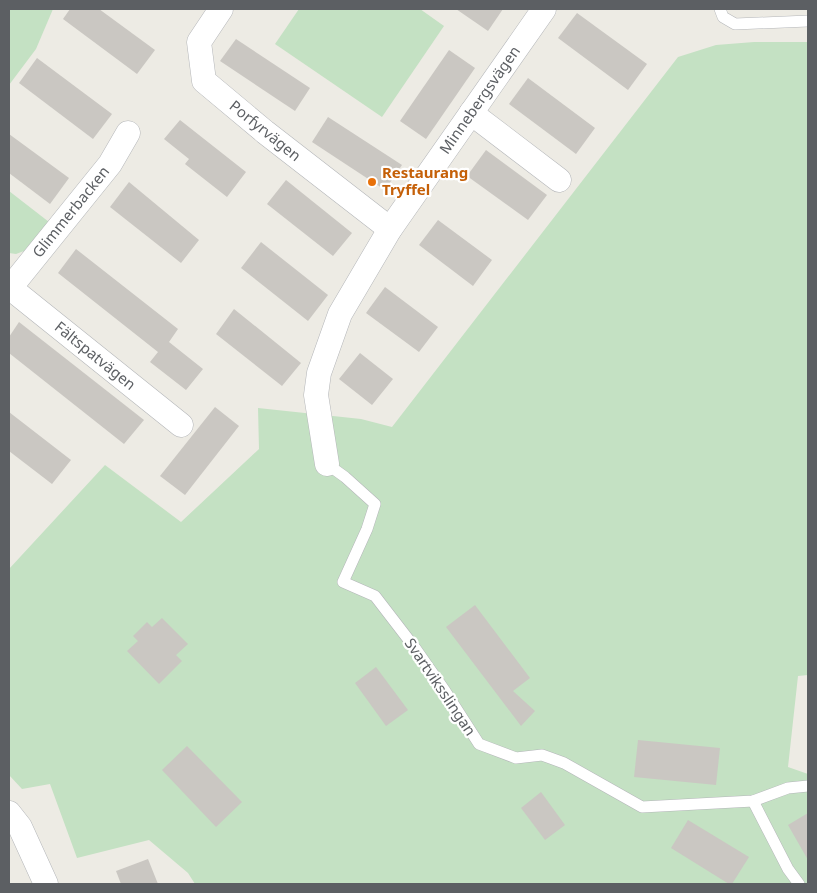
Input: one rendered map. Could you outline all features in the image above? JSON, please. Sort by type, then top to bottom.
[{"type":"street","name":"Porfyrvägen","points":[[221,9],[199,42],[204,81],[265,132],[390,229]]},
{"type":"street","name":"Minnebergsvägen","points":[[327,464],[316,395],[319,373],[340,314],[390,229],[544,9]]},
{"type":"street","points":[[471,114],[559,180]]},
{"type":"street","name":"Glimmerbacken","points":[[9,287],[110,164],[128,133]]},
{"type":"street","name":"Fältspatvägen","points":[[9,287],[181,424]]},
{"type":"street","points":[[14,820],[46,884]]},
{"type":"lane","points":[[720,9],[723,17],[735,24],[808,21]]},
{"type":"lane","name":"Svartviksslingan","points":[[327,464],[375,504],[367,529],[343,582],[375,596],[420,655],[479,744],[516,758],[542,755],[564,764],[642,807],[753,801],[788,788],[808,786]]},
{"type":"lane","points":[[753,801],[788,869],[799,884]]},
{"type":"green space","points":[[9,9],[53,9],[36,49],[9,85]]},
{"type":"green space","points":[[299,9],[420,9],[444,26],[382,117],[275,44]]},
{"type":"green space","points":[[754,42],[808,42],[808,675],[798,676],[788,767],[808,774],[808,884],[195,884],[188,873],[149,840],[77,858],[50,784],[22,789],[9,775],[9,569],[105,465],[181,522],[259,449],[258,408],[361,419],[392,427],[678,57],[716,45]]},
{"type":"green space","points":[[9,191],[49,222],[24,251],[16,254],[9,253]]},
{"type":"building","points":[[70,9],[99,9],[155,50],[137,74],[63,19]]},
{"type":"building","points":[[456,9],[503,9],[488,31]]},
{"type":"building","points":[[577,13],[647,64],[628,90],[558,38]]},
{"type":"building","points":[[236,39],[310,88],[295,111],[220,61]]},
{"type":"building","points":[[449,50],[475,68],[426,139],[400,121]]},
{"type":"building","points":[[37,58],[112,114],[93,139],[19,83]]},
{"type":"building","points":[[528,78],[595,128],[576,154],[509,104]]},
{"type":"building","points":[[328,117],[402,165],[385,190],[312,142]]},
{"type":"building","points":[[180,120],[246,172],[227,197],[185,164],[189,159],[164,139]]},
{"type":"building","points":[[9,134],[69,178],[50,204],[9,173]]},
{"type":"building","points":[[486,150],[547,195],[528,220],[467,176]]},
{"type":"building","points":[[286,180],[352,233],[333,256],[267,204]]},
{"type":"building","points":[[129,182],[199,240],[181,263],[110,207]]},
{"type":"building","points":[[438,220],[492,260],[473,286],[419,245]]},
{"type":"building","points":[[261,242],[328,295],[308,321],[241,268]]},
{"type":"building","points":[[76,249],[178,329],[169,342],[203,369],[186,390],[150,362],[158,352],[58,273]]},
{"type":"building","points":[[385,287],[438,327],[419,352],[366,313]]},
{"type":"building","points":[[234,309],[301,363],[282,386],[216,334]]},
{"type":"building","points":[[19,322],[144,420],[124,444],[9,353],[9,337]]},
{"type":"building","points":[[360,353],[393,379],[372,405],[339,379]]},
{"type":"building","points":[[215,407],[239,426],[185,495],[160,476]]},
{"type":"building","points":[[9,412],[71,460],[52,484],[9,451]]},
{"type":"building","points":[[475,605],[530,678],[513,691],[535,711],[521,726],[446,627]]},
{"type":"building","points":[[162,618],[188,644],[176,655],[182,661],[159,684],[127,651],[138,641],[133,636],[147,622],[152,627]]},
{"type":"building","points":[[376,667],[408,710],[386,726],[355,683]]},
{"type":"building","points":[[638,740],[720,748],[716,785],[634,777]]},
{"type":"building","points":[[187,746],[242,802],[216,827],[162,770]]},
{"type":"building","points":[[541,792],[565,825],[545,840],[521,808]]},
{"type":"building","points":[[808,813],[808,860],[788,825]]},
{"type":"building","points":[[688,820],[749,857],[732,884],[729,884],[671,848]]},
{"type":"building","points":[[148,859],[158,884],[121,884],[116,871]]},
{"type":"place","name":"Restaurang Tryffel","points":[[372,182]]}]
